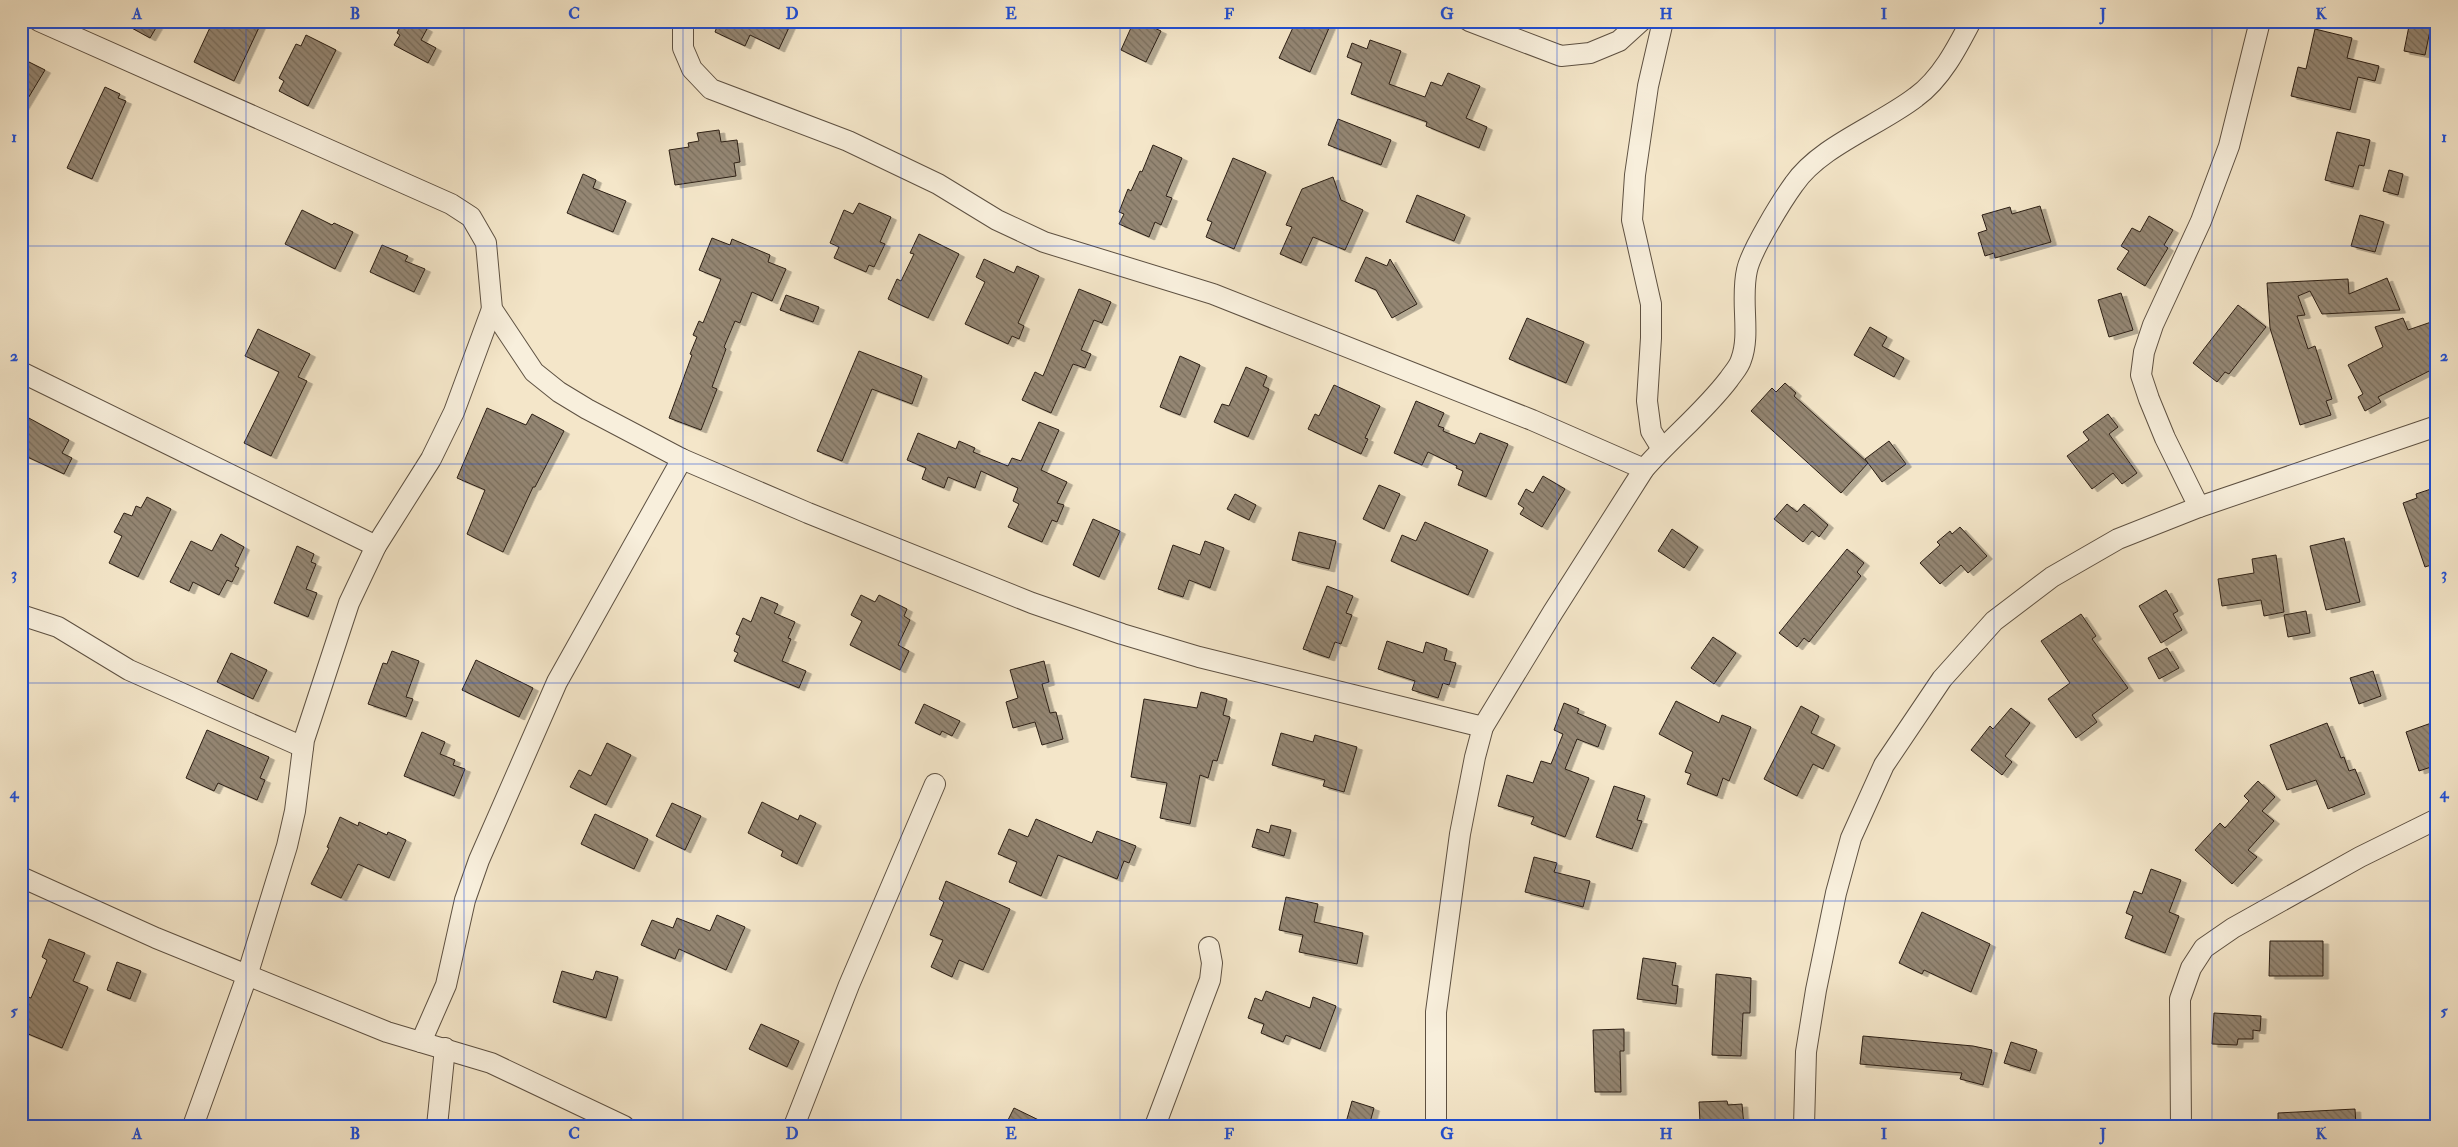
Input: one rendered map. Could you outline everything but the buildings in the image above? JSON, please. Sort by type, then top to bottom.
[{"type":"street","points":[[39,21],[451,204],[470,217],[486,243],[492,309],[454,412],[431,459],[376,546],[349,603],[314,706],[303,747],[295,811],[287,846],[247,976],[193,1126]]},
{"type":"street","points":[[683,21],[683,48],[692,69],[711,89],[848,141],[938,184],[997,220],[1044,242],[1213,294],[1532,420],[1644,469]]},
{"type":"street","points":[[1469,21],[1561,56],[1590,53],[1620,41],[1641,21]]},
{"type":"street","points":[[1662,449],[1651,431],[1647,401],[1652,338],[1650,304],[1632,220],[1635,175],[1648,86],[1663,21]]},
{"type":"street","points":[[1436,1126],[1436,1012],[1460,834],[1474,757],[1483,727],[1644,469],[1714,399],[1741,362],[1747,342],[1744,314],[1747,269],[1767,229],[1795,182],[1824,154],[1918,96],[1939,75],[1958,46],[1971,21]]},
{"type":"street","points":[[2199,507],[2165,438],[2141,375],[2144,352],[2154,325],[2201,221],[2228,146],[2260,21]]},
{"type":"street","points":[[492,309],[534,372],[559,392],[682,459],[808,513],[1032,603],[1122,634],[1199,657],[1483,727]]},
{"type":"street","points":[[21,372],[376,546]]},
{"type":"street","points":[[1804,1126],[1806,1052],[1816,990],[1836,893],[1851,838],[1884,765],[1942,679],[1994,620],[2052,577],[2118,539],[2199,507],[2437,426]]},
{"type":"street","points":[[421,1042],[446,985],[465,900],[479,860],[557,682],[682,459]]},
{"type":"street","points":[[21,615],[58,627],[129,670],[303,747]]},
{"type":"street","points":[[794,1126],[849,985],[935,784]]},
{"type":"street","points":[[2181,1126],[2180,999],[2190,968],[2204,948],[2241,923],[2360,857],[2437,819]]},
{"type":"street","points":[[21,876],[156,938],[387,1032],[492,1063],[624,1126]]},
{"type":"street","points":[[1155,1126],[1210,980],[1212,963],[1209,947]]},
{"type":"street","points":[[438,1126],[445,1048]]}]
